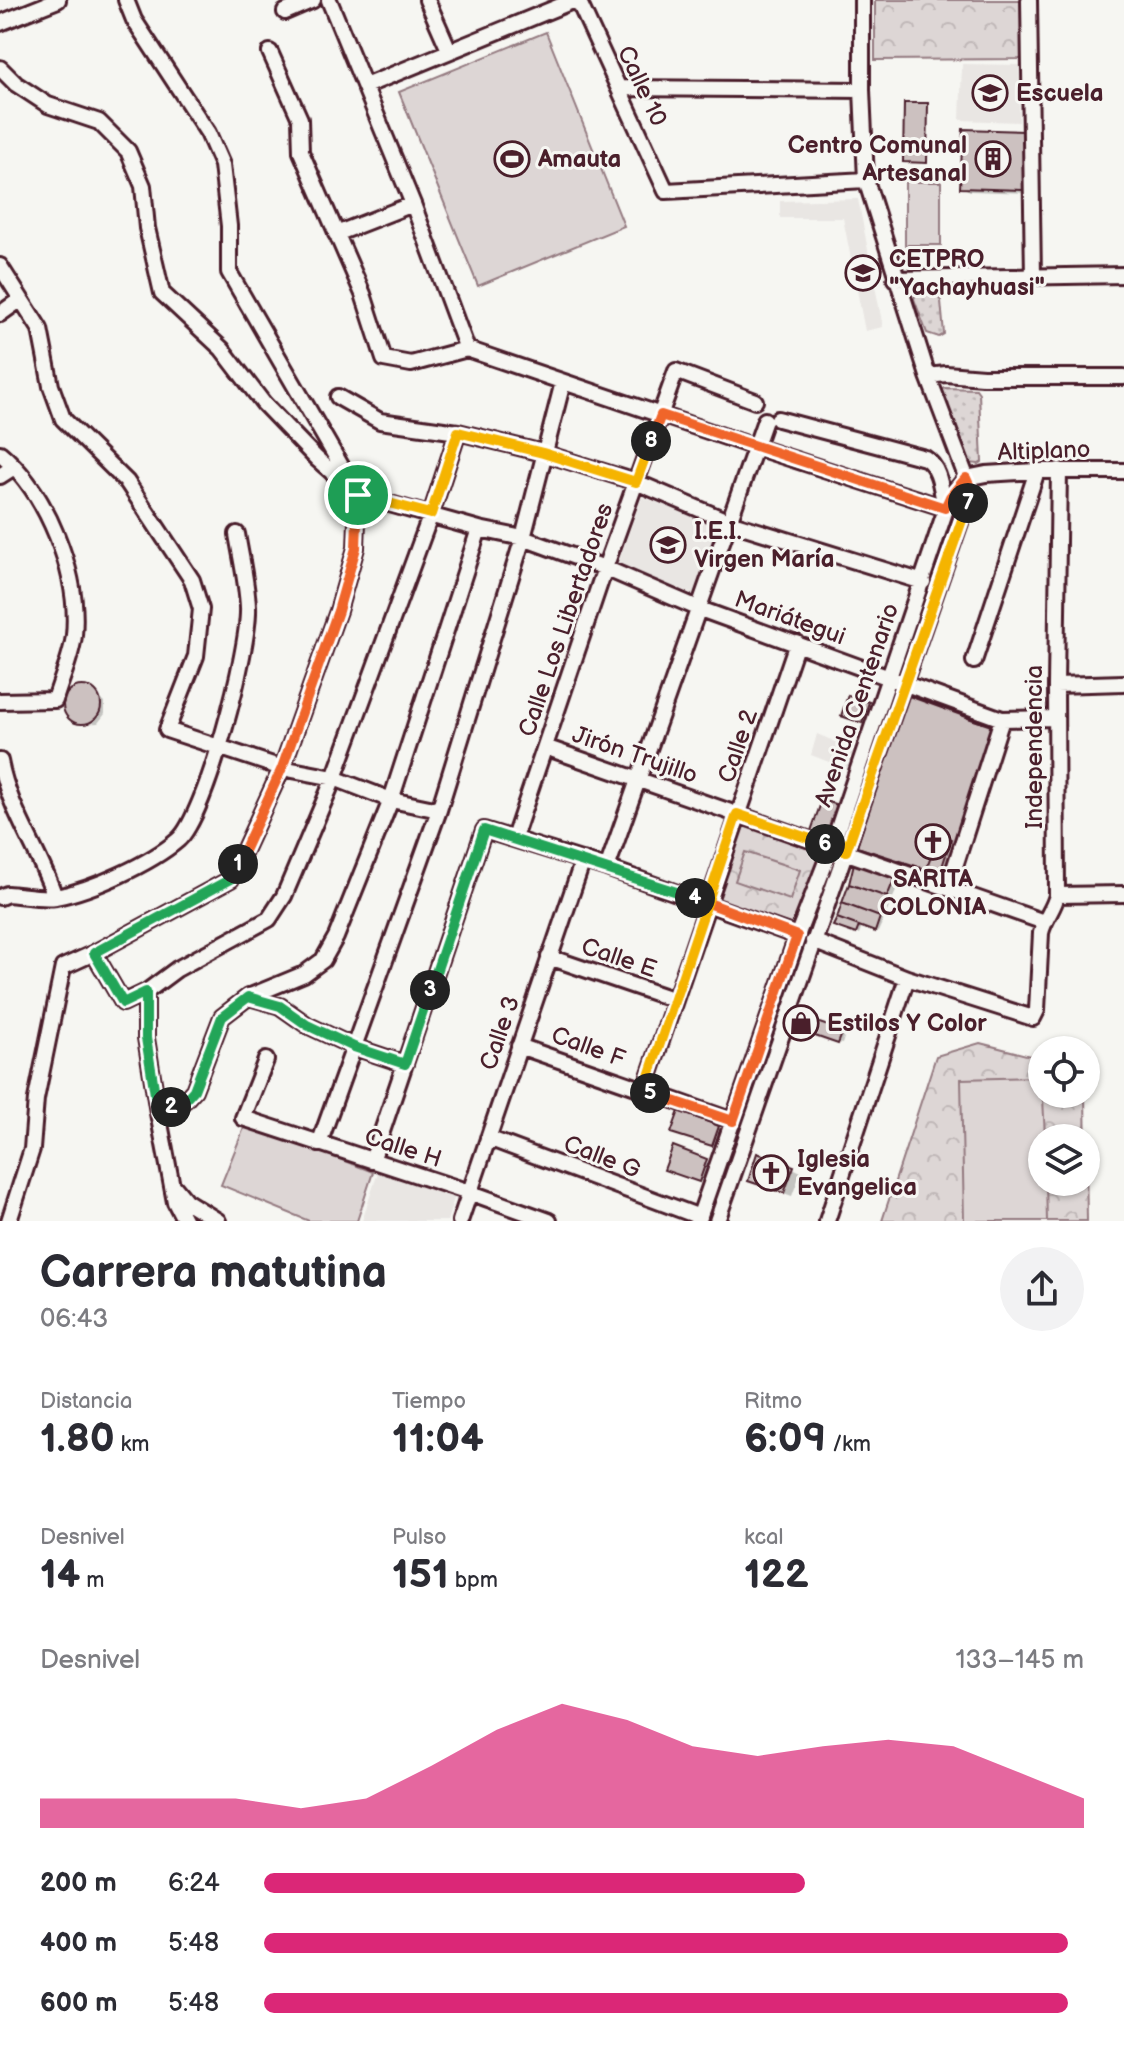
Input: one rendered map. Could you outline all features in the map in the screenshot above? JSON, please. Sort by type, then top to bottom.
[{"type":"street","points":[[0,23],[58,0]]},
{"type":"street","points":[[9,1221],[32,1149],[36,1099],[63,967],[231,879],[282,768],[338,611],[356,548],[358,495],[229,272],[229,226],[222,165],[208,133],[134,20],[126,0]]},
{"type":"street","points":[[285,12],[313,0]]},
{"type":"street","points":[[329,0],[413,204],[467,349]]},
{"type":"street","points":[[427,0],[449,50]]},
{"type":"street","points":[[365,86],[577,0]]},
{"type":"street","name":"Calle 10","points":[[577,0],[666,191],[866,180]]},
{"type":"street","name":"Avenida Centenario","points":[[717,1221],[813,941],[839,849],[897,681],[968,502],[970,487],[895,279],[866,180],[862,0]]},
{"type":"street","points":[[1029,0],[1033,277]]},
{"type":"street","points":[[270,52],[300,119],[301,152],[363,294],[384,359],[411,364],[467,349],[755,447],[945,508],[937,471],[925,458],[772,420],[755,447],[607,868]]},
{"type":"street","points":[[0,68],[16,84],[48,105],[99,122],[128,151],[143,186],[147,228],[162,293],[222,349],[264,404],[317,459],[358,495]]},
{"type":"street","points":[[619,88],[862,90]]},
{"type":"street","points":[[336,234],[413,204]]},
{"type":"street","points":[[0,266],[40,329],[51,386],[63,419],[127,482],[192,580],[201,609],[196,656],[167,730],[282,768],[334,778],[391,800],[439,810]]},
{"type":"street","points":[[895,279],[1124,275]]},
{"type":"street","points":[[0,314],[21,299]]},
{"type":"street","name":"Calle Los Libertadores","points":[[514,838],[605,568],[676,371],[755,401]]},
{"type":"street","points":[[928,376],[1124,377]]},
{"type":"street","points":[[319,1144],[439,810],[523,538],[563,382]]},
{"type":"street","points":[[338,397],[380,421],[458,432],[543,453],[636,482],[729,522],[923,582]]},
{"type":"street","points":[[94,953],[123,1003],[146,992],[177,969],[269,919],[284,896],[334,778],[458,432]]},
{"type":"street","points":[[0,453],[37,498],[58,538],[73,584],[74,638],[55,700],[0,701]]},
{"type":"street","points":[[0,476],[14,467]]},
{"type":"street","name":"Altiplano","points":[[966,478],[1059,470],[1124,471]]},
{"type":"street","name":"Independencia","points":[[907,978],[1033,1018],[1037,1010],[1039,946],[1044,922],[1057,895],[1059,470]]},
{"type":"street","points":[[974,661],[1037,471]]},
{"type":"street","name":"Avenida Centenario","points":[[897,681],[945,508],[966,478]]},
{"type":"street","name":"Mariátegui","points":[[358,495],[523,538],[605,568],[699,608],[1002,719],[1056,718]]},
{"type":"street","points":[[158,1113],[185,1100],[194,1090],[222,1017],[248,997],[304,974],[323,960],[336,937],[391,800],[479,529]]},
{"type":"street","points":[[0,879],[4,896],[55,897],[88,888],[139,865],[180,839],[200,803],[220,748],[236,682],[248,610],[237,534]]},
{"type":"street","name":"Calle 2","points":[[644,1091],[797,643]]},
{"type":"street","points":[[1056,685],[1124,683]]},
{"type":"street","points":[[948,888],[1002,719]]},
{"type":"street","name":"Jirón Trujillo","points":[[545,747],[1044,922]]},
{"type":"street","points":[[0,761],[6,791],[45,869],[55,897]]},
{"type":"street","points":[[372,1161],[484,830],[607,868],[797,936]]},
{"type":"street","name":"Avenida Centenario","points":[[699,1219],[797,936],[839,849]]},
{"type":"street","name":"Calle 3","points":[[460,1221],[583,860]]},
{"type":"street","points":[[1057,895],[1124,894]]},
{"type":"street","points":[[813,941],[907,978],[827,1221]]},
{"type":"street","name":"Calle E","points":[[549,957],[675,1000]]},
{"type":"street","points":[[146,992],[146,1038],[158,1113],[175,1202],[185,1221]]},
{"type":"street","points":[[248,997],[280,1006],[307,1025],[354,1047],[405,1064]]},
{"type":"street","name":"Calle F","points":[[519,1046],[733,1121]]},
{"type":"street","name":"Calle H","points":[[266,1060],[243,1118],[549,1221]]},
{"type":"street","name":"Calle G","points":[[488,1138],[699,1219]]},
{"type":"street","points":[[171,1183],[186,1201],[218,1221]]},
{"type":"shaded area","name":"Escuela","points":[[962,64],[1020,65],[1019,122],[960,120]]},
{"type":"shaded area","name":"CETPRO \"Yachayhuasi\"","points":[[858,199],[883,327],[865,331],[843,218],[780,218],[780,201]]},
{"type":"shaded area","name":"I.E.I. Virgen María","points":[[642,497],[719,525],[694,594],[617,566]]},
{"type":"shaded area","points":[[817,734],[860,752],[852,771],[811,755]]},
{"type":"shaded area","points":[[378,1172],[455,1195],[447,1221],[362,1221]]},
{"type":"green space","points":[[875,0],[1021,0],[1021,59],[875,60]]},
{"type":"green space","name":"Amauta","points":[[546,32],[624,226],[478,286],[399,92]]},
{"type":"green space","points":[[905,182],[941,182],[941,245],[905,245]]},
{"type":"green space","points":[[931,291],[941,301],[944,334],[939,337],[927,333],[914,299],[916,294]]},
{"type":"green space","points":[[945,388],[976,389],[979,393],[982,462],[979,464],[968,463],[941,391]]},
{"type":"green space","points":[[743,825],[821,853],[795,926],[716,899]]},
{"type":"green space","points":[[745,852],[800,870],[790,900],[735,881]]},
{"type":"green space","points":[[796,946],[805,950],[712,1221],[703,1221]]},
{"type":"green space","points":[[980,1043],[1028,1055],[1028,1108],[1085,1108],[1086,1124],[1028,1124],[1028,1196],[1087,1196],[1087,1221],[882,1221],[936,1056]]},
{"type":"green space","points":[[1028,1077],[1028,1108],[1044,1108],[1044,1124],[1028,1124],[1028,1196],[1046,1196],[1047,1221],[964,1221],[961,1079]]},
{"type":"green space","points":[[246,1123],[373,1172],[357,1221],[309,1221],[221,1185]]},
{"type":"building","points":[[904,103],[928,103],[927,163],[903,162]]},
{"type":"building","name":"Centro Comunal Artesanal","points":[[963,129],[1025,131],[1023,190],[960,188]]},
{"type":"building","points":[[82,686],[95,692],[101,705],[95,718],[82,724],[69,718],[63,705],[69,692]]},
{"type":"building","points":[[848,695],[869,702],[862,723],[841,716]]},
{"type":"building","points":[[906,695],[994,727],[944,875],[857,847]]},
{"type":"building","points":[[970,710],[996,721],[994,727],[968,718]]},
{"type":"building","points":[[822,800],[838,805],[826,837],[811,831]]},
{"type":"building","name":"SARITA COLONIA","points":[[939,834],[951,839],[941,870],[928,865]]},
{"type":"building","points":[[854,863],[895,877],[887,897],[849,884]]},
{"type":"building","points":[[849,884],[887,897],[880,917],[842,903]]},
{"type":"building","points":[[842,903],[880,917],[875,932],[837,918]]},
{"type":"building","points":[[837,918],[859,926],[856,934],[833,926]]},
{"type":"building","points":[[799,1016],[843,1031],[838,1044],[795,1029]]},
{"type":"building","points":[[679,1111],[719,1126],[712,1146],[671,1133]]},
{"type":"building","points":[[673,1146],[707,1159],[699,1182],[664,1170]]},
{"type":"building","name":"Iglesia Evangelica","points":[[757,1153],[794,1166],[784,1193],[748,1181]]},
{"type":"place","name":"Escuela","points":[[990,93]]},
{"type":"place","name":"Amauta","points":[[512,159]]},
{"type":"place","name":"Centro Comunal Artesanal","points":[[993,159]]},
{"type":"place","name":"CETPRO \"Yachayhuasi\"","points":[[863,273]]},
{"type":"place","name":"I.E.I. Virgen María","points":[[668,545]]},
{"type":"place","name":"SARITA COLONIA","points":[[933,842]]},
{"type":"place","name":"Estilos Y Color","points":[[801,1023]]},
{"type":"place","name":"Iglesia Evangelica","points":[[771,1173]]},
{"type":"route","points":[[358,495],[356,548],[338,611],[282,768],[231,879],[94,953],[123,1003],[146,992],[146,1038],[158,1113],[185,1100],[194,1090],[222,1017],[248,997],[280,1006],[307,1025],[354,1047],[405,1064],[484,830],[607,868],[707,902],[797,936],[733,1121],[644,1091],[707,902],[737,814],[846,851],[963,517],[970,494],[966,478],[945,508],[661,415],[636,482],[543,453],[458,432],[431,514],[358,495]]}]
